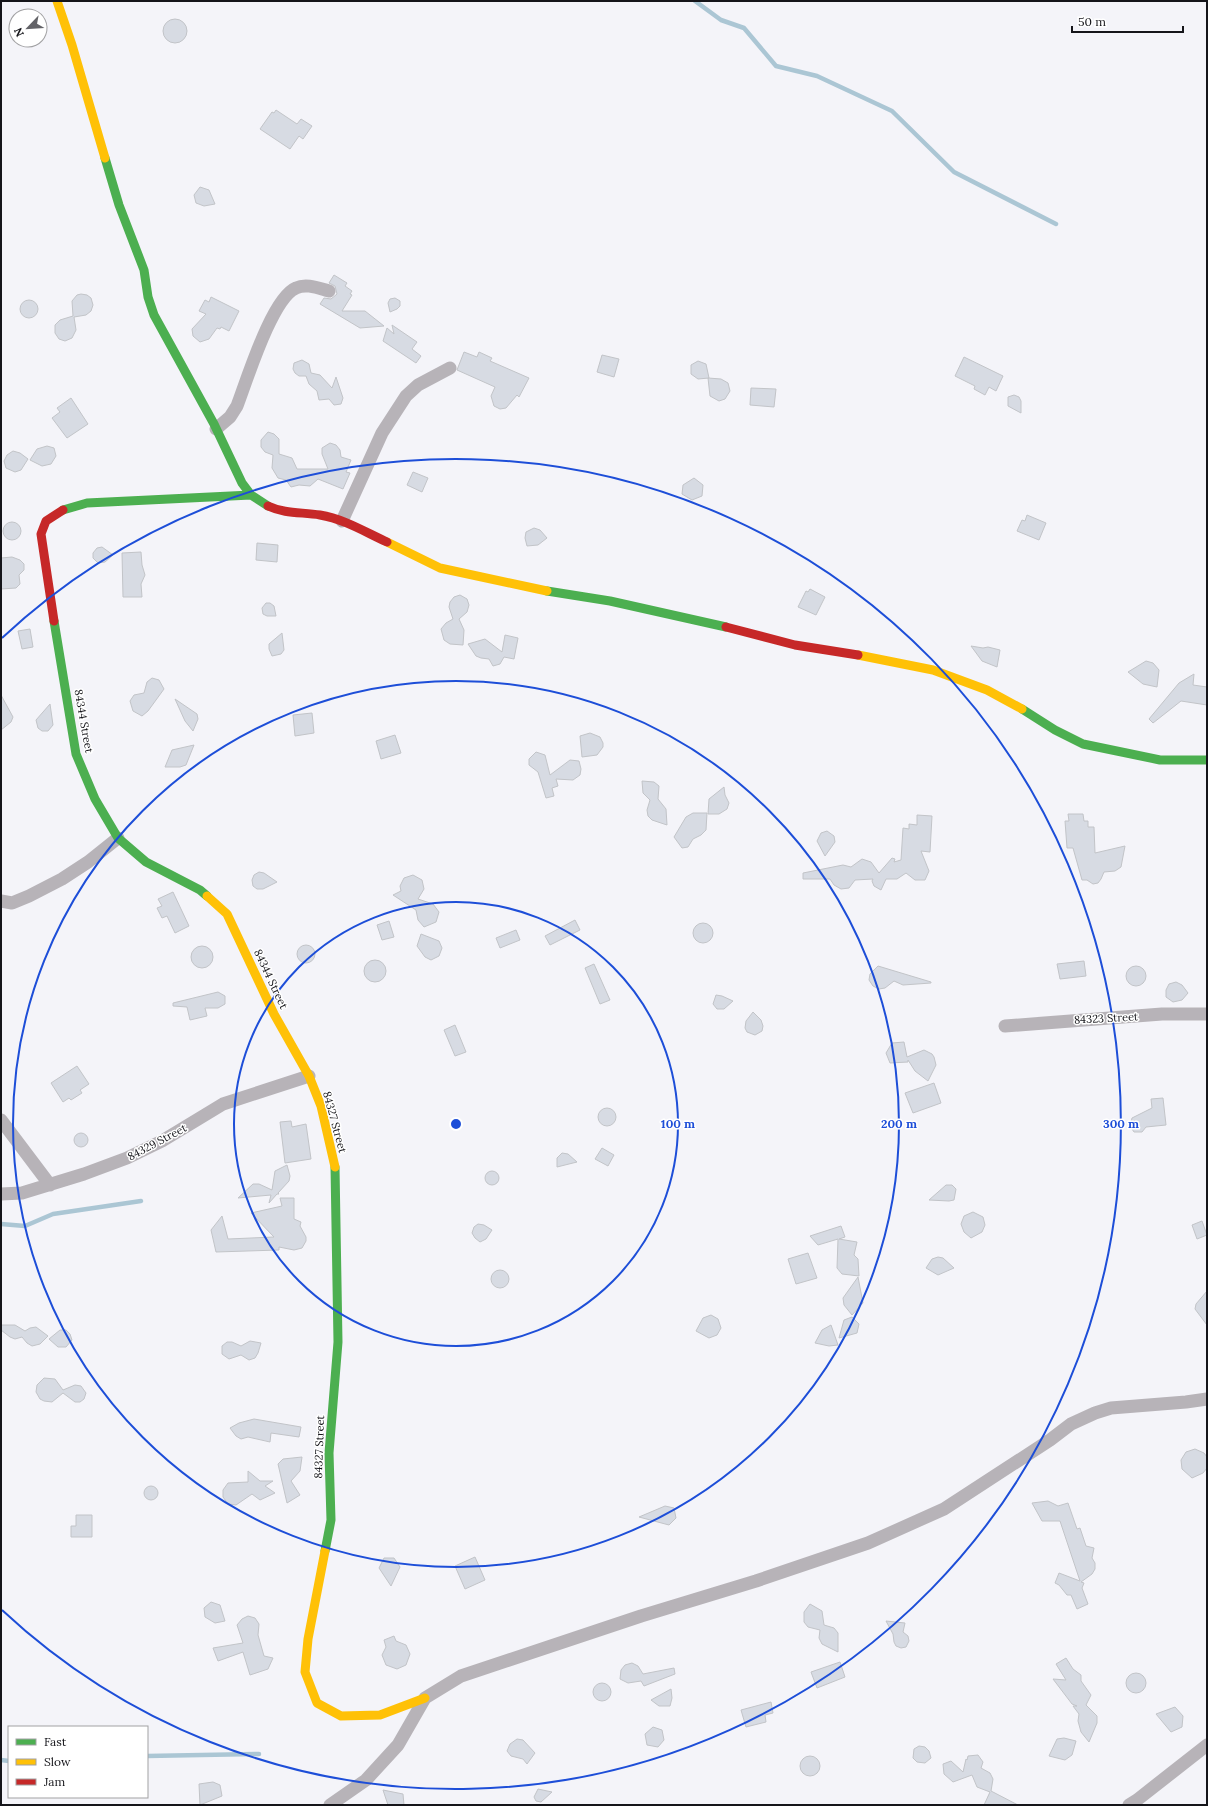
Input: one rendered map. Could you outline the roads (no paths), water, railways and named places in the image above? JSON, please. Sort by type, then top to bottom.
[{"type":"street","points":[[57,1],[72,45],[119,205],[144,270],[148,297],[154,315],[216,429],[234,470],[251,495],[278,511],[321,514],[342,521],[440,568],[532,589],[610,601],[761,635],[795,645],[893,661],[926,669],[987,690],[1028,712],[1055,730],[1084,744],[1160,760],[1207,760]]},
{"type":"street","points":[[216,429],[230,417],[237,406],[269,324],[289,292],[297,287],[306,286],[329,291]]},
{"type":"street","points":[[342,521],[382,433],[406,396],[418,385],[450,368]]},
{"type":"street","name":"84344 Street","points":[[251,495],[87,503],[66,509],[49,518],[43,527],[41,539],[76,754],[95,799],[118,838],[146,862],[200,890],[227,914],[274,1014],[309,1076]]},
{"type":"street","points":[[1,901],[12,902],[29,896],[62,879],[88,862],[118,838]]},
{"type":"street","name":"84323 Street","points":[[1006,1026],[1162,1014],[1207,1014]]},
{"type":"street","name":"84329 Street","points":[[1,1194],[22,1193],[50,1185],[126,1158],[162,1141],[223,1104],[309,1076]]},
{"type":"street","name":"84327 Street","points":[[309,1076],[321,1106],[336,1171],[338,1342],[329,1453],[331,1520],[308,1639],[305,1672],[317,1703],[341,1716],[380,1715],[426,1698]]},
{"type":"street","points":[[1,1120],[50,1185]]},
{"type":"street","points":[[330,1805],[366,1780],[398,1745],[426,1698],[461,1676],[868,1543],[944,1509],[1050,1440],[1071,1424],[1094,1413],[1111,1408],[1207,1399]]},
{"type":"street","points":[[1129,1805],[1207,1745]]},
{"type":"waterway","points":[[695,1],[721,20],[744,28],[776,66],[817,76],[892,111],[954,172],[1056,224]]},
{"type":"waterway","points":[[1,1224],[25,1226],[53,1214],[141,1201]]},
{"type":"waterway","points":[[148,1756],[259,1754]]},
{"type":"waterway","points":[[1,1760],[8,1761]]}]
